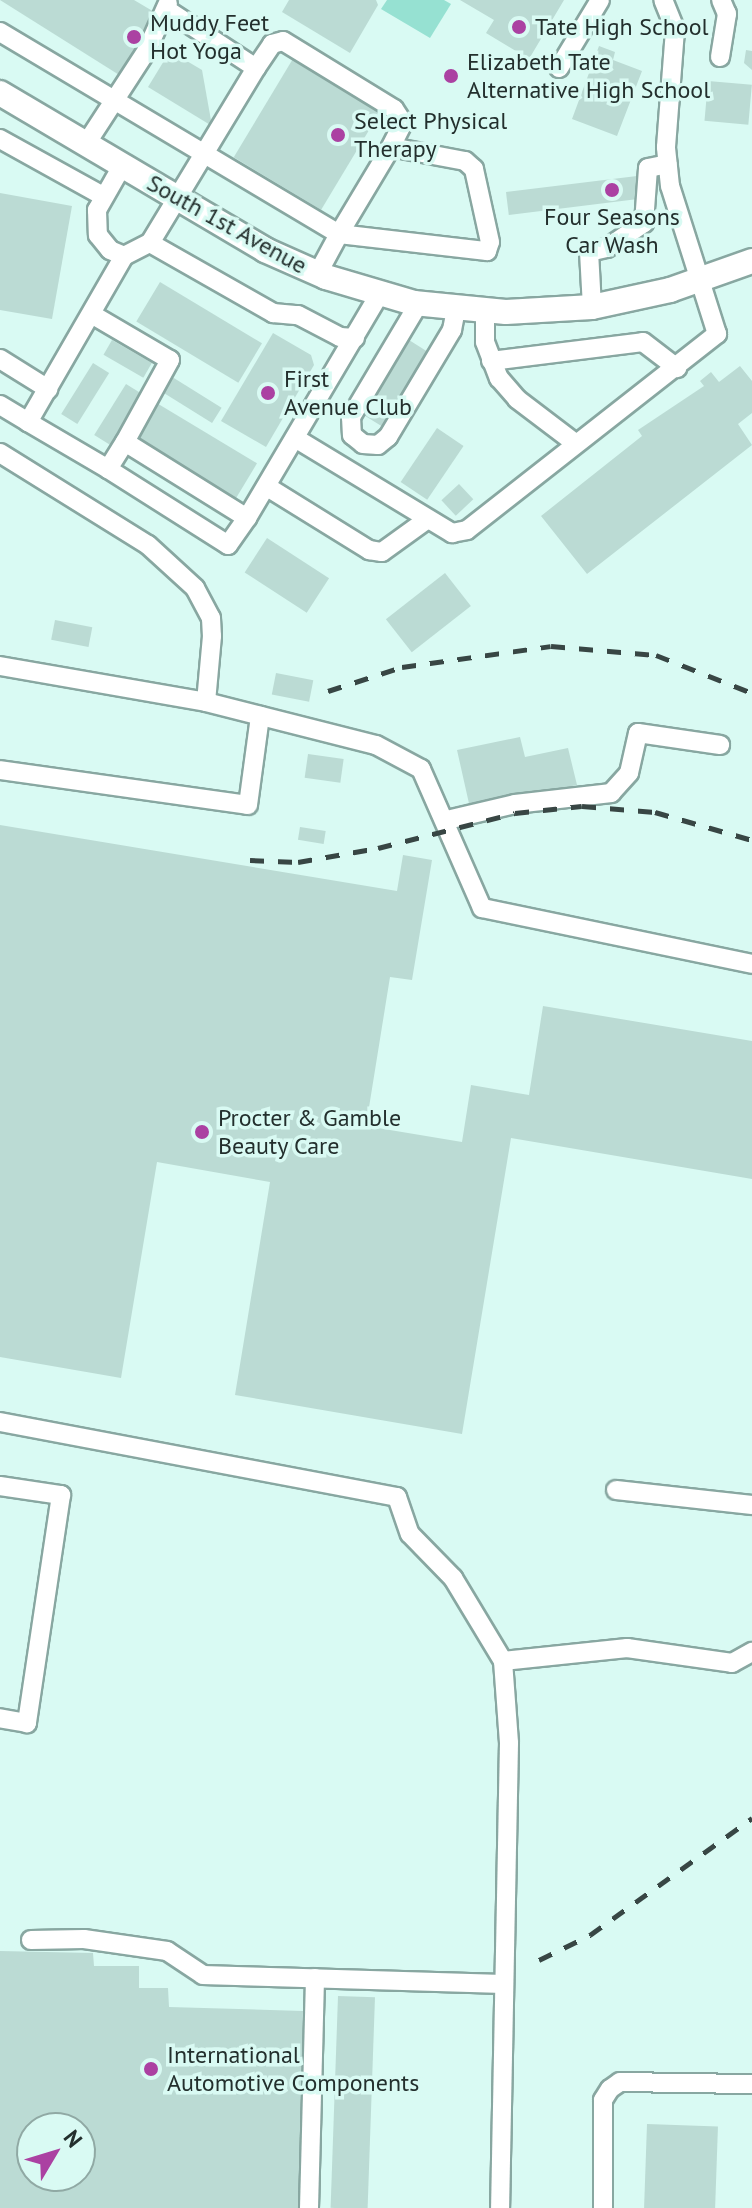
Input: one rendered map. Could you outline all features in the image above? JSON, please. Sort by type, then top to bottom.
[{"type":"main road","name":"South 1st Avenue","points":[[0,93],[177,199],[318,273],[419,303],[485,310],[592,307],[698,281],[752,261]]},
{"type":"street","points":[[559,68],[600,0]]},
{"type":"street","points":[[295,438],[425,521],[452,533],[467,530],[717,334],[678,223],[668,164],[675,29],[663,0]]},
{"type":"street","points":[[720,57],[727,14],[721,0]]},
{"type":"street","points":[[86,144],[168,6],[256,68]]},
{"type":"street","points":[[0,32],[203,157],[339,234],[489,249],[470,164],[391,147]]},
{"type":"street","points":[[28,422],[93,315],[124,256],[150,243],[276,40],[283,41],[394,109],[403,123],[318,273]]},
{"type":"street","points":[[0,139],[103,196]]},
{"type":"street","points":[[592,307],[589,252],[607,248],[644,223],[648,168],[668,164]]},
{"type":"street","points":[[122,166],[97,210],[98,235],[110,250],[124,256]]},
{"type":"street","points":[[150,243],[273,313],[298,315],[340,337],[355,338]]},
{"type":"street","points":[[0,405],[228,545],[269,488],[380,293]]},
{"type":"street","points":[[419,303],[351,417],[352,435],[363,444],[378,445],[388,437],[452,330],[456,309]]},
{"type":"street","points":[[485,310],[491,361],[517,399],[575,443]]},
{"type":"street","points":[[93,315],[170,360],[108,469]]},
{"type":"street","points":[[491,361],[643,342],[677,368]]},
{"type":"street","points":[[0,359],[48,389]]},
{"type":"street","points":[[125,442],[247,518]]},
{"type":"street","points":[[0,453],[148,545],[195,588],[211,618],[206,702]]},
{"type":"street","points":[[269,488],[369,550],[382,552],[425,521]]},
{"type":"street","points":[[0,666],[206,702],[376,745],[421,769],[447,820],[482,908],[752,964]]},
{"type":"street","points":[[0,770],[248,805],[260,716]]},
{"type":"street","points":[[447,820],[515,804],[611,793],[629,773],[638,733],[720,745]]},
{"type":"street","points":[[0,1422],[397,1497],[410,1534],[453,1578],[503,1661],[509,1743],[500,2208]]},
{"type":"street","points":[[0,1486],[61,1495],[27,1723],[0,1718]]},
{"type":"street","points":[[616,1490],[752,1505]]},
{"type":"street","points":[[503,1661],[627,1648],[732,1663],[752,1652]]},
{"type":"street","points":[[31,1940],[84,1939],[167,1951],[203,1975],[503,1984]]},
{"type":"street","points":[[309,2208],[315,1978]]},
{"type":"street","points":[[603,2208],[603,2100],[610,2089],[620,2082],[752,2084]]},
{"type":"green space","points":[[387,0],[444,0],[451,4],[430,38],[381,9]]},
{"type":"building","points":[[0,0],[134,0],[161,16],[124,78]]},
{"type":"building","points":[[289,0],[376,0],[378,5],[350,53],[282,12]]},
{"type":"building","name":"Tate High School","points":[[460,0],[564,0],[529,59],[486,33],[494,20]]},
{"type":"building","points":[[599,46],[615,52],[613,60],[642,71],[617,136],[572,119]]},
{"type":"building","points":[[746,50],[752,51],[752,70],[744,63]]},
{"type":"building","points":[[170,51],[202,70],[212,126],[148,87]]},
{"type":"building","name":"Select Physical Therapy","points":[[294,57],[381,110],[321,210],[234,157]]},
{"type":"building","points":[[708,81],[752,85],[748,125],[705,121]]},
{"type":"building","points":[[637,176],[640,199],[509,215],[506,192]]},
{"type":"building","points":[[0,193],[72,206],[52,319],[0,310]]},
{"type":"building","points":[[160,282],[262,343],[238,383],[136,321]]},
{"type":"building","name":"First Avenue Club","points":[[273,333],[311,355],[314,365],[266,447],[221,421]]},
{"type":"building","points":[[112,340],[152,363],[143,378],[104,355]]},
{"type":"building","points":[[409,340],[428,352],[383,427],[362,414],[367,406],[381,415],[389,402],[377,395]]},
{"type":"building","points":[[93,363],[109,373],[77,424],[61,414]]},
{"type":"building","points":[[740,366],[752,381],[752,413],[738,424],[752,445],[587,574],[541,516],[642,436],[638,430],[704,386],[700,381],[711,372],[719,382]]},
{"type":"building","points":[[169,375],[222,408],[212,423],[159,390]]},
{"type":"building","points":[[126,384],[142,394],[110,445],[94,435]]},
{"type":"building","points":[[155,402],[257,463],[235,499],[133,438]]},
{"type":"building","points":[[437,428],[464,446],[427,500],[401,482]]},
{"type":"building","points":[[459,484],[473,499],[456,516],[441,500]]},
{"type":"building","points":[[267,538],[329,578],[307,613],[245,572]]},
{"type":"building","points":[[445,573],[471,606],[412,652],[386,619]]},
{"type":"building","points":[[55,620],[92,627],[88,647],[51,640]]},
{"type":"building","points":[[276,673],[313,680],[309,702],[272,695]]},
{"type":"building","points":[[520,737],[525,757],[568,748],[577,785],[470,808],[457,750]]},
{"type":"building","points":[[308,754],[344,759],[340,783],[305,778]]},
{"type":"building","name":"Procter & Gamble Beauty Care","points":[[0,825],[397,891],[403,855],[432,860],[412,980],[390,977],[366,1126],[462,1142],[471,1085],[529,1095],[543,1006],[752,1041],[752,1179],[511,1138],[462,1434],[235,1395],[270,1182],[157,1162],[121,1378],[0,1357]]},
{"type":"building","points":[[300,827],[326,831],[324,844],[298,840]]},
{"type":"building","name":"International Automotive Components","points":[[0,1951],[93,1953],[94,1966],[139,1966],[139,1988],[168,1988],[169,2007],[303,2011],[299,2208],[0,2208]]},
{"type":"building","points":[[338,1996],[375,1997],[368,2208],[331,2208]]},
{"type":"building","points":[[647,2124],[718,2126],[715,2208],[644,2208]]},
{"type":"railway","points":[[328,691],[402,667],[551,646],[656,655],[752,693]]},
{"type":"railway","points":[[250,860],[298,862],[378,848],[515,813],[582,806],[655,812],[752,840]]},
{"type":"railway","points":[[539,1960],[590,1935],[752,1818]]},
{"type":"place","name":"Tate High School","points":[[519,27]]},
{"type":"place","name":"Muddy Feet Hot Yoga","points":[[134,37]]},
{"type":"place","name":"Elizabeth Tate Alternative High School","points":[[451,76]]},
{"type":"place","name":"Select Physical Therapy","points":[[338,135]]},
{"type":"place","name":"Four Seasons Car Wash","points":[[612,190]]},
{"type":"place","name":"First Avenue Club","points":[[268,393]]},
{"type":"place","name":"Procter & Gamble Beauty Care","points":[[202,1132]]},
{"type":"place","name":"International Automotive Components","points":[[151,2069]]}]
